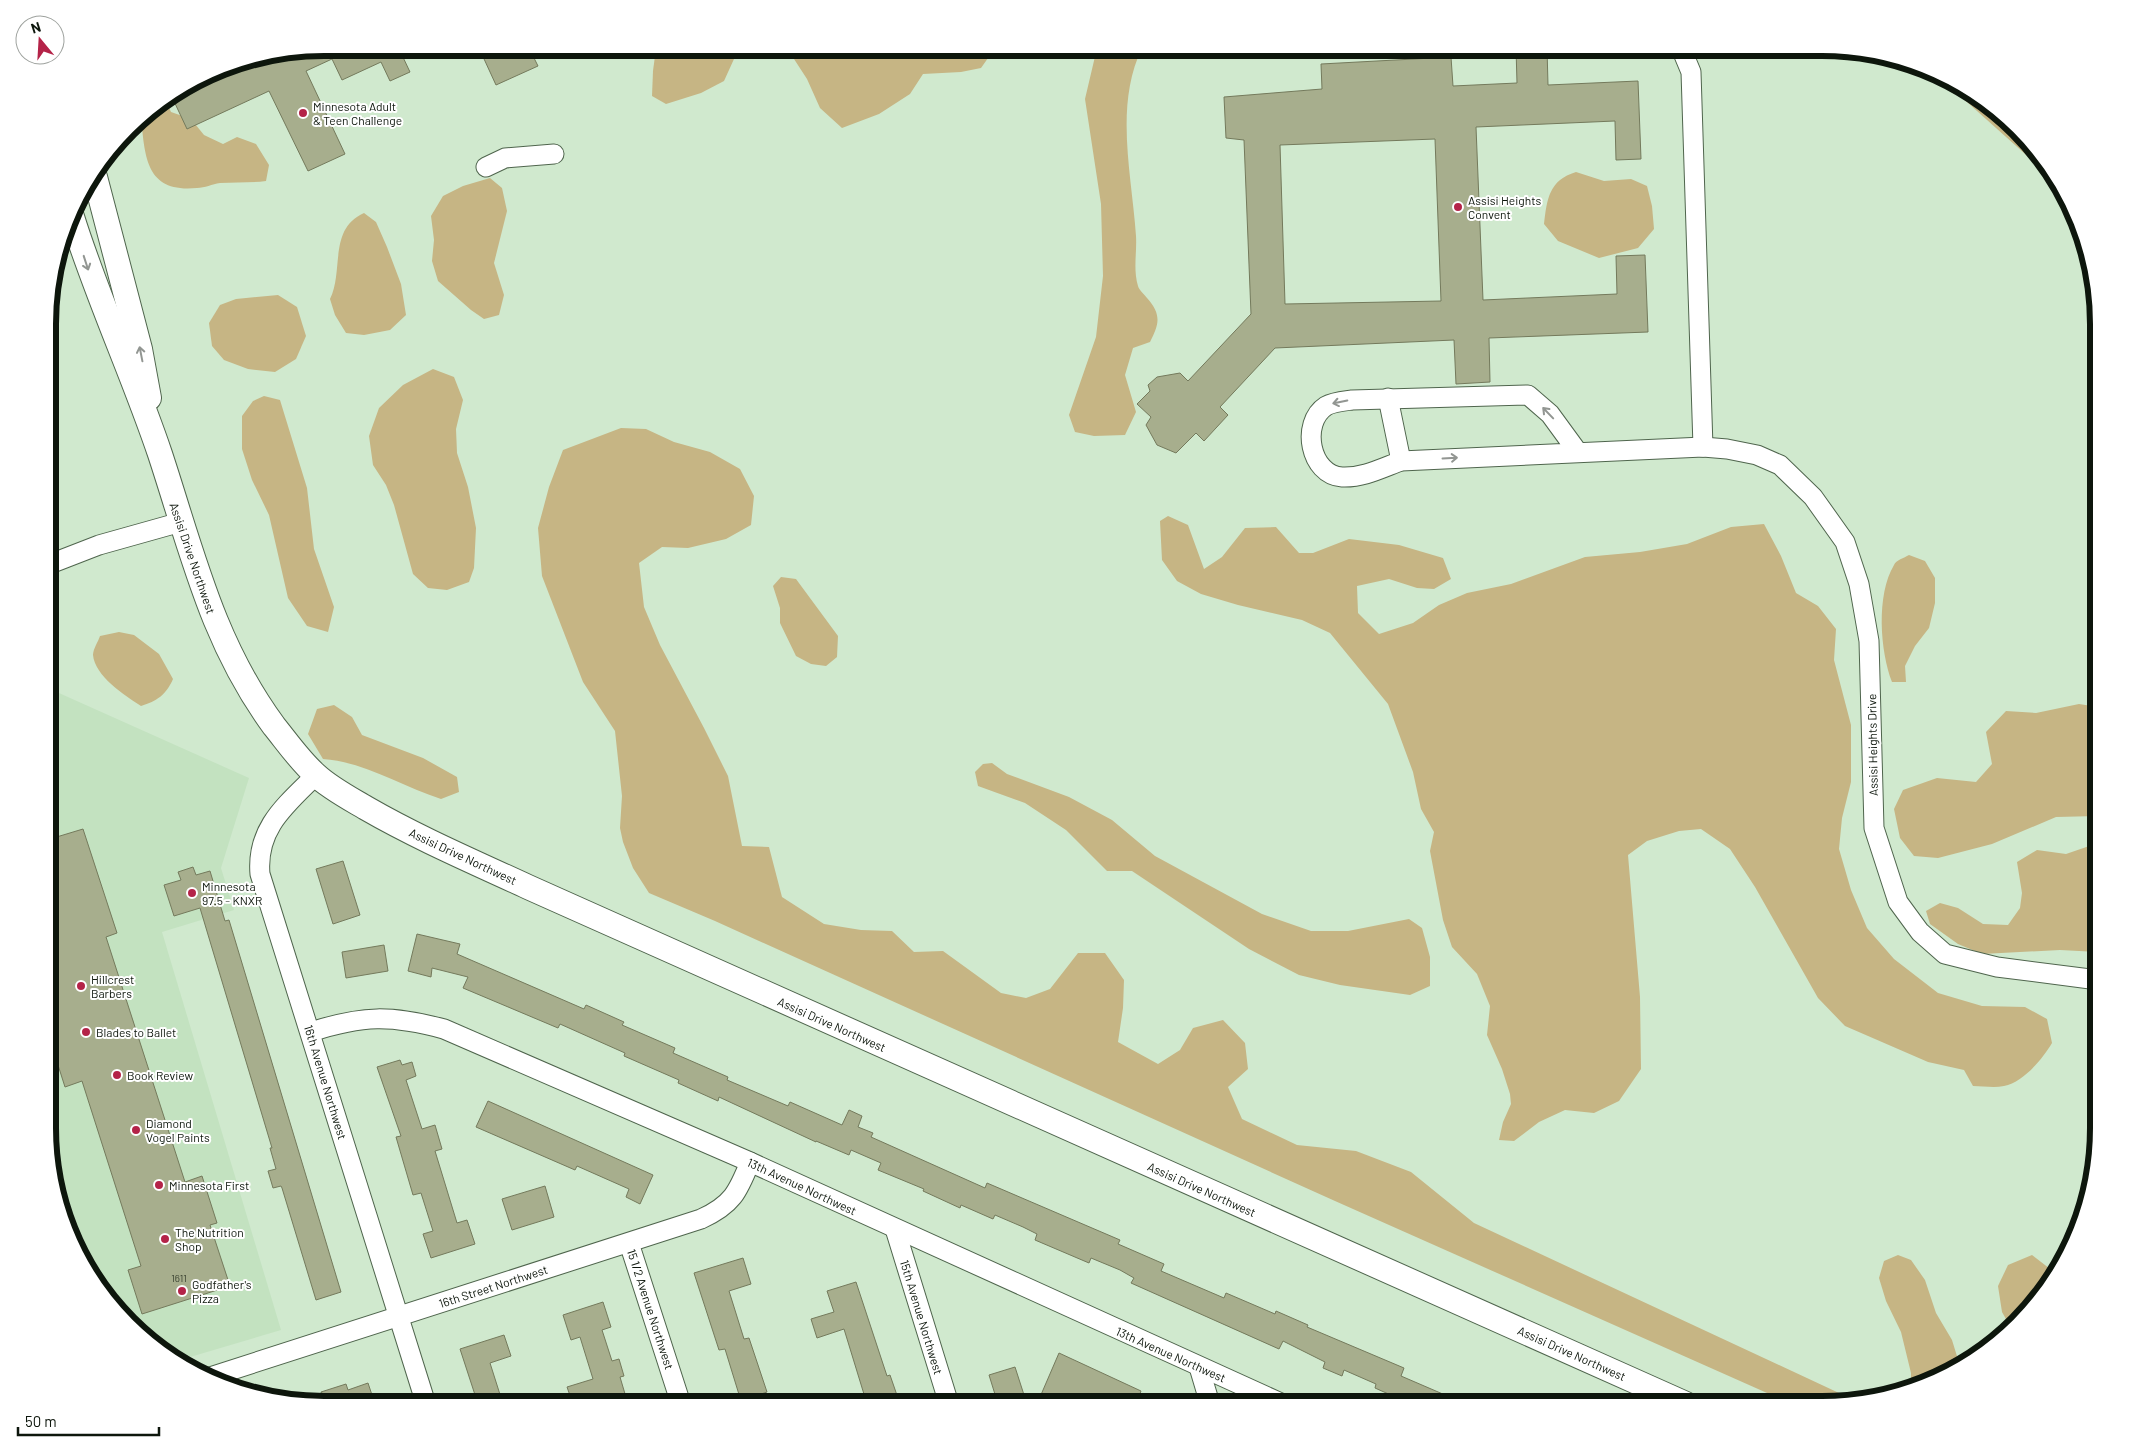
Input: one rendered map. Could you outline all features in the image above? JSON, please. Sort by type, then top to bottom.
[{"type":"main road","name":"Assisi Drive Northwest","points":[[96,183],[140,349],[160,454]]},
{"type":"main road","name":"Assisi Drive Northwest","points":[[75,227],[88,270],[160,454],[209,607],[238,670],[262,710],[284,739],[316,775],[348,798],[393,823],[528,887],[1668,1396]]},
{"type":"street","points":[[1684,56],[1691,72],[1703,447]]},
{"type":"street","points":[[486,167],[505,158],[554,154]]},
{"type":"street","points":[[1388,398],[1401,460],[1369,474],[1341,477],[1322,468],[1314,455],[1310,435],[1314,418],[1327,405],[1352,400],[1388,398],[1528,395],[1550,414],[1577,451]]},
{"type":"street","name":"Assisi Heights Drive","points":[[1401,460],[1703,447],[1727,449],[1757,455],[1780,465],[1813,498],[1845,542],[1859,584],[1869,640],[1874,828],[1884,864],[1898,902],[1920,932],[1945,954],[1997,967],[2090,979]]},
{"type":"street","points":[[56,562],[99,546],[181,522]]},
{"type":"street","name":"16th Avenue Northwest","points":[[316,775],[273,822],[262,844],[259,857],[260,874],[424,1396]]},
{"type":"street","name":"13th Avenue Northwest","points":[[311,1032],[336,1024],[372,1018],[404,1019],[444,1029],[750,1162],[1265,1396]]},
{"type":"street","name":"16th Street Northwest","points":[[220,1374],[701,1219],[719,1211],[728,1204],[740,1186],[750,1162]]},
{"type":"street","name":"15th Avenue Northwest","points":[[895,1229],[947,1396]]},
{"type":"street","name":"15 1/2 Avenue Northwest","points":[[629,1243],[678,1396]]},
{"type":"street","points":[[1199,1367],[1208,1396]]},
{"type":"shaded area","points":[[655,56],[735,56],[724,81],[701,93],[666,104],[652,96]]},
{"type":"shaded area","points":[[789,56],[989,56],[981,68],[961,72],[923,74],[910,94],[879,114],[842,128],[820,108],[807,79],[794,59]]},
{"type":"shaded area","points":[[1095,56],[1139,56],[1129,93],[1127,117],[1127,141],[1136,236],[1135,267],[1139,289],[1152,304],[1158,320],[1150,342],[1133,348],[1125,375],[1136,412],[1125,435],[1094,436],[1075,432],[1069,415],[1096,337],[1103,276],[1101,204],[1085,99]]},
{"type":"shaded area","points":[[1955,92],[1971,101],[1998,123],[2037,164]]},
{"type":"shaded area","points":[[168,106],[171,112],[191,119],[204,135],[223,144],[237,137],[256,144],[269,165],[266,181],[220,183],[200,188],[180,188],[167,185],[158,179],[151,170],[144,146],[142,128]]},
{"type":"shaded area","points":[[1576,172],[1604,181],[1631,179],[1647,186],[1652,206],[1654,229],[1638,248],[1599,258],[1558,241],[1544,224],[1546,206],[1555,185],[1560,180]]},
{"type":"shaded area","points":[[490,178],[502,188],[507,211],[494,263],[504,295],[499,315],[484,319],[438,281],[432,261],[434,240],[431,216],[443,196],[463,186]]},
{"type":"shaded area","points":[[364,213],[376,222],[387,247],[401,284],[406,315],[390,330],[364,335],[346,333],[335,315],[330,299],[334,288],[341,240],[345,229],[353,220]]},
{"type":"shaded area","points":[[278,295],[297,307],[306,336],[296,359],[275,372],[248,369],[224,360],[212,346],[209,323],[220,305],[236,299]]},
{"type":"shaded area","points":[[433,369],[454,377],[463,400],[456,429],[457,453],[468,487],[476,528],[474,568],[469,582],[447,590],[428,588],[413,574],[394,505],[386,485],[373,465],[369,436],[379,408],[403,385]]},
{"type":"shaded area","points":[[264,396],[280,400],[307,488],[314,549],[334,607],[328,632],[307,626],[288,598],[269,515],[252,480],[242,449],[242,416],[253,401]]},
{"type":"shaded area","points":[[621,428],[646,429],[674,442],[710,452],[740,469],[754,496],[751,525],[726,539],[688,548],[662,547],[639,563],[644,607],[660,645],[728,776],[742,846],[769,847],[782,897],[824,924],[861,930],[892,931],[914,952],[943,951],[1001,993],[1026,998],[1050,989],[1078,953],[1105,953],[1124,980],[1123,1008],[1118,1042],[1158,1064],[1180,1050],[1193,1028],[1223,1020],[1245,1043],[1248,1069],[1228,1087],[1242,1119],[1297,1145],[1356,1151],[1411,1172],[1474,1223],[1842,1395],[1774,1396],[649,893],[633,868],[620,828],[622,796],[615,731],[583,682],[542,576],[538,528],[549,487],[563,450]]},
{"type":"shaded area","points":[[1168,516],[1188,525],[1204,569],[1222,557],[1245,528],[1276,527],[1299,553],[1313,553],[1349,539],[1399,545],[1443,558],[1451,579],[1434,589],[1417,588],[1389,579],[1357,586],[1358,613],[1379,634],[1413,623],[1439,605],[1467,593],[1511,584],[1585,557],[1640,552],[1687,544],[1731,527],[1764,524],[1781,556],[1796,593],[1818,606],[1836,629],[1834,660],[1851,725],[1851,782],[1842,818],[1839,849],[1851,890],[1867,928],[1894,959],[1938,993],[1982,1006],[2025,1007],[2047,1019],[2052,1043],[2038,1062],[2019,1080],[2000,1087],[1973,1086],[1964,1070],[1928,1062],[1845,1026],[1818,998],[1755,887],[1730,849],[1701,829],[1679,831],[1647,841],[1628,855],[1640,997],[1641,1069],[1619,1101],[1594,1113],[1565,1110],[1539,1122],[1514,1141],[1499,1140],[1503,1122],[1511,1104],[1510,1094],[1502,1069],[1487,1035],[1490,1006],[1477,974],[1452,947],[1443,920],[1430,851],[1434,832],[1421,809],[1413,772],[1388,704],[1330,633],[1302,620],[1201,594],[1177,581],[1162,560],[1160,521]]},
{"type":"shaded area","points":[[1909,555],[1925,561],[1935,578],[1935,603],[1929,628],[1915,646],[1905,666],[1906,682],[1892,682],[1883,639],[1882,607],[1884,592],[1888,577],[1895,563]]},
{"type":"shaded area","points":[[781,577],[796,579],[838,636],[837,657],[826,666],[811,664],[796,656],[780,623],[780,608],[773,586]]},
{"type":"shaded area","points":[[119,632],[134,635],[159,654],[173,679],[164,693],[152,702],[141,706],[111,684],[95,663],[93,653],[100,636]]},
{"type":"shaded area","points":[[56,692],[249,778],[221,868],[234,910],[162,932],[281,1330],[187,1358],[148,1329],[112,1291],[92,1262],[70,1214],[61,1180],[56,1128]]},
{"type":"shaded area","points":[[2079,704],[2090,706],[2090,816],[2056,817],[1992,844],[1938,858],[1914,856],[1900,838],[1894,809],[1903,790],[1937,778],[1976,782],[1992,764],[1986,732],[2006,711],[2036,713]]},
{"type":"shaded area","points":[[334,705],[352,717],[362,735],[423,758],[457,777],[459,792],[441,799],[354,765],[323,759],[308,734],[317,709]]},
{"type":"shaded area","points":[[992,763],[1007,774],[1069,797],[1112,820],[1155,856],[1262,914],[1311,931],[1348,931],[1409,919],[1422,928],[1430,957],[1430,986],[1410,995],[1340,985],[1299,975],[1249,949],[1132,871],[1107,871],[1066,830],[1025,803],[978,786],[975,772],[983,764]]},
{"type":"shaded area","points":[[2090,846],[2090,952],[2060,950],[1982,954],[1958,944],[1930,924],[1926,911],[1940,903],[1958,908],[1983,924],[2008,925],[2020,908],[2022,893],[2017,862],[2037,850],[2066,854]]},
{"type":"shaded area","points":[[1898,1255],[1911,1260],[1925,1280],[1936,1313],[1952,1340],[1958,1359],[1911,1381],[1911,1373],[1901,1332],[1886,1301],[1879,1278],[1884,1261]]},
{"type":"shaded area","points":[[2032,1255],[2050,1269],[2034,1291],[2007,1321],[2002,1312],[1998,1286],[2008,1265]]},
{"type":"building","name":"Minnesota Adult & Teen Challenge","points":[[402,56],[410,72],[390,81],[381,62],[342,80],[332,59],[306,71],[345,154],[308,171],[269,91],[187,129],[174,102],[206,84],[255,65],[307,57]]},
{"type":"building","points":[[483,56],[533,56],[538,66],[496,85]]},
{"type":"building","name":"Assisi Heights Convent","points":[[1516,56],[1547,56],[1548,85],[1638,81],[1641,159],[1616,160],[1615,121],[1476,127],[1483,300],[1617,294],[1616,256],[1645,255],[1648,332],[1489,338],[1490,382],[1456,384],[1454,340],[1275,348],[1220,407],[1228,415],[1204,441],[1196,433],[1176,453],[1157,445],[1146,425],[1151,417],[1137,404],[1150,391],[1148,385],[1157,377],[1180,373],[1188,381],[1251,314],[1244,140],[1226,138],[1224,97],[1322,89],[1321,64],[1451,57],[1453,86],[1517,83]],"holes":[[[1435,139],[1441,301],[1285,304],[1280,145]]]},
{"type":"building","points":[[83,829],[117,933],[106,937],[185,1182],[202,1176],[217,1223],[210,1225],[230,1286],[142,1314],[128,1270],[141,1266],[82,1081],[65,1087],[56,1059],[56,837]]},
{"type":"building","points":[[343,861],[360,915],[333,924],[316,869]]},
{"type":"building","points":[[193,867],[196,875],[210,871],[225,921],[229,920],[341,1292],[316,1300],[282,1188],[281,1186],[273,1188],[268,1171],[276,1169],[270,1148],[272,1148],[200,908],[174,916],[164,885],[181,880],[178,872]]},
{"type":"building","points":[[417,934],[460,944],[457,954],[584,1009],[586,1005],[624,1022],[622,1025],[675,1048],[673,1053],[728,1077],[727,1080],[788,1106],[790,1102],[842,1125],[849,1110],[862,1116],[858,1127],[873,1133],[871,1137],[985,1188],[987,1183],[1120,1240],[1118,1244],[1164,1264],[1161,1271],[1224,1298],[1226,1293],[1275,1314],[1276,1311],[1308,1325],[1307,1327],[1404,1368],[1401,1376],[1447,1396],[1393,1396],[1375,1388],[1376,1384],[1344,1370],[1342,1376],[1323,1368],[1325,1362],[1283,1341],[1279,1349],[1131,1283],[1134,1278],[1120,1270],[1091,1258],[1089,1263],[1035,1240],[1037,1234],[1023,1227],[995,1215],[993,1219],[961,1205],[960,1208],[923,1191],[924,1189],[878,1170],[881,1163],[851,1150],[849,1155],[816,1142],[719,1097],[718,1101],[678,1083],[679,1080],[624,1056],[625,1053],[560,1024],[558,1028],[463,988],[468,977],[432,968],[431,977],[408,971]]},
{"type":"building","points":[[384,945],[388,971],[346,978],[342,952]]},
{"type":"building","points":[[400,1060],[402,1065],[412,1062],[416,1076],[406,1080],[422,1129],[435,1125],[442,1149],[435,1151],[457,1223],[467,1220],[475,1244],[431,1258],[423,1234],[433,1231],[421,1193],[413,1195],[396,1137],[401,1136],[377,1067]]},
{"type":"building","points":[[488,1101],[653,1175],[640,1204],[626,1197],[629,1189],[577,1166],[575,1170],[476,1127]]},
{"type":"building","points":[[545,1186],[554,1217],[512,1230],[502,1199]]},
{"type":"building","points":[[743,1258],[751,1284],[729,1291],[744,1339],[749,1338],[767,1392],[755,1396],[739,1396],[725,1349],[719,1350],[694,1273]]},
{"type":"building","points":[[856,1282],[887,1376],[890,1375],[897,1396],[865,1396],[844,1329],[817,1338],[811,1319],[834,1312],[827,1291]]},
{"type":"building","points":[[603,1302],[611,1327],[602,1330],[612,1361],[619,1359],[624,1376],[620,1377],[626,1396],[570,1396],[567,1387],[593,1379],[580,1337],[571,1340],[563,1315]]},
{"type":"building","points":[[504,1335],[511,1356],[490,1363],[500,1396],[475,1396],[460,1349]]},
{"type":"building","points":[[1059,1353],[1141,1391],[1139,1396],[1040,1396]]},
{"type":"building","points":[[1015,1367],[1024,1396],[996,1396],[989,1375]]},
{"type":"building","points":[[368,1383],[372,1396],[322,1396],[321,1392],[346,1384],[348,1390]]},
{"type":"place","name":"Minnesota Adult & Teen Challenge","points":[[303,113]]},
{"type":"place","name":"Assisi Heights Convent","points":[[1458,207]]},
{"type":"place","name":"Minnesota 97.5 - KNXR","points":[[192,893]]},
{"type":"place","name":"Hillcrest Barbers","points":[[81,986]]},
{"type":"place","name":"Blades to Ballet","points":[[86,1032]]},
{"type":"place","name":"Book Review","points":[[117,1075]]},
{"type":"place","name":"Diamond Vogel Paints","points":[[136,1130]]},
{"type":"place","name":"Minnesota First","points":[[159,1185]]},
{"type":"place","name":"The Nutrition Shop","points":[[165,1239]]},
{"type":"place","name":"Godfather's Pizza","points":[[182,1291]]}]
